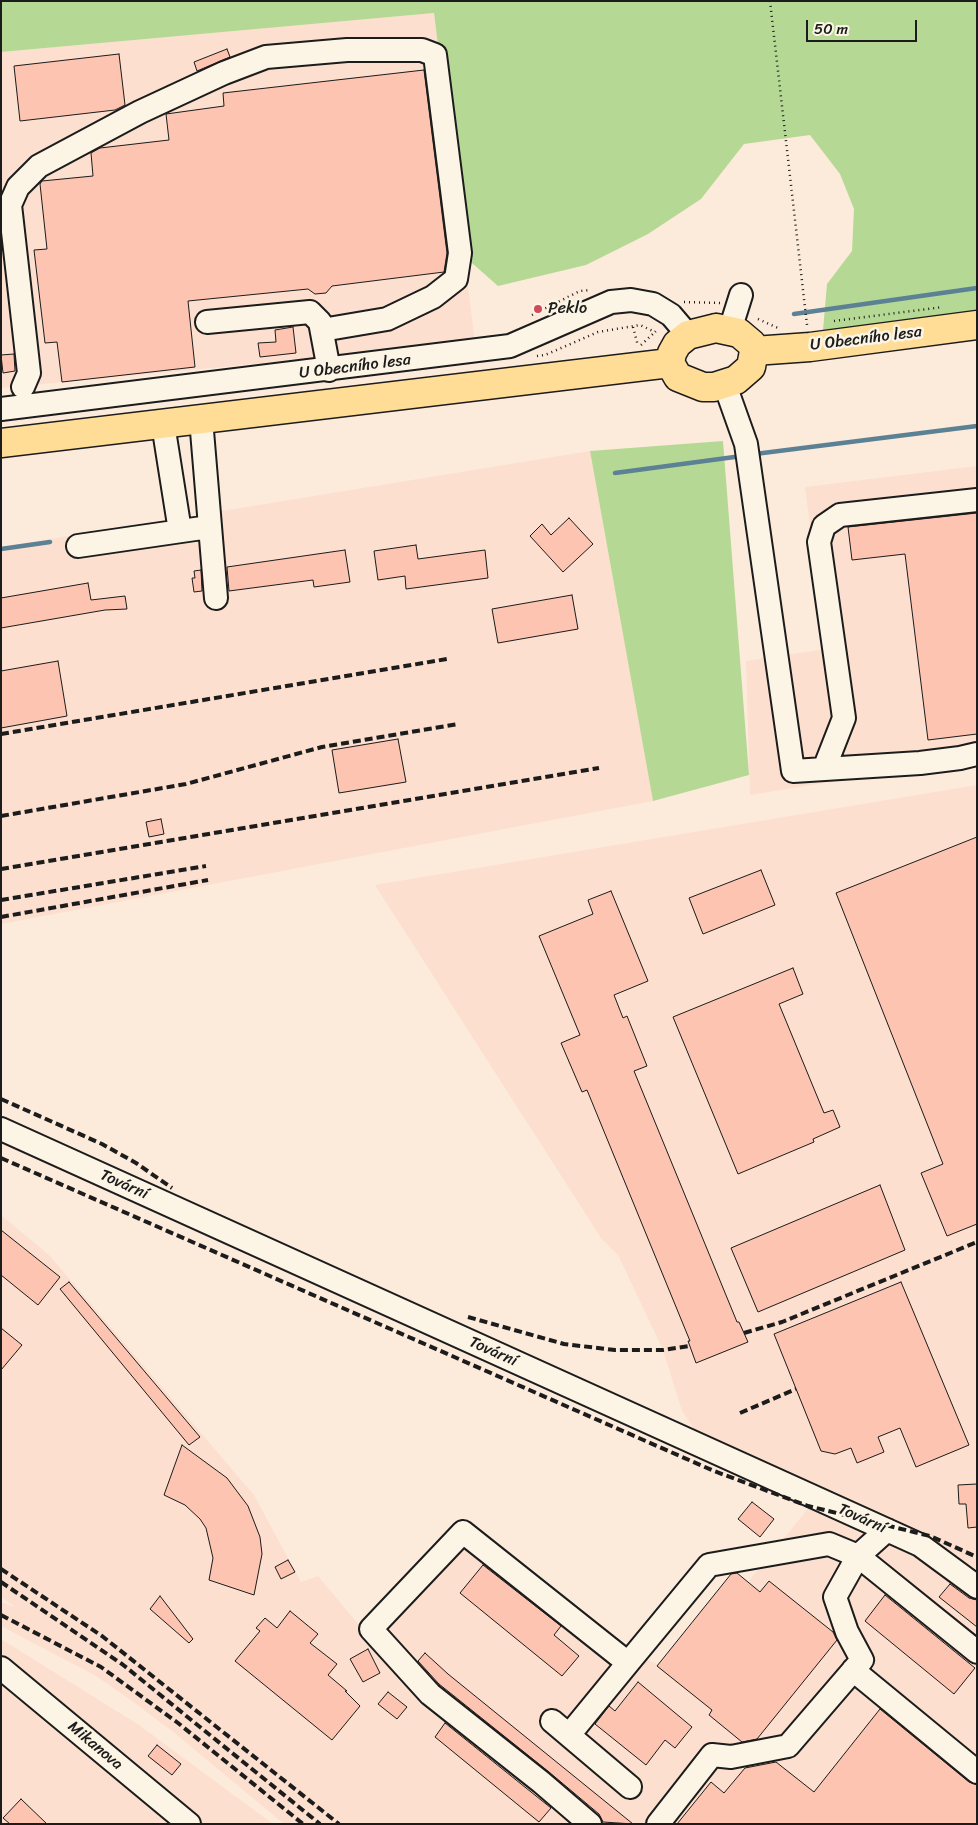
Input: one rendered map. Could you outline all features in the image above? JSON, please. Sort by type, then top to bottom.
[{"type":"main road","name":"U Obecního lesa","points":[[754,351],[810,347],[977,325]]},
{"type":"main road","points":[[716,328],[730,330],[745,338],[754,351],[751,367],[740,377],[725,385],[703,388],[685,382],[678,377],[670,363],[672,353],[677,344],[688,335],[716,328]]},
{"type":"main road","name":"U Obecního lesa","points":[[1,442],[670,363]]},
{"type":"street","points":[[23,387],[29,373],[10,205],[18,186],[39,166],[140,112],[224,73],[266,57],[347,50],[422,50],[436,55],[460,253],[456,279],[434,297],[387,319],[322,330]]},
{"type":"street","points":[[730,330],[741,295]]},
{"type":"street","name":"U Obecního lesa","points":[[1,409],[329,370],[510,346],[611,302],[631,300],[653,304],[671,315],[688,335]]},
{"type":"street","points":[[207,322],[310,312],[320,322],[329,370]]},
{"type":"street","points":[[725,385],[747,454],[794,771],[920,763],[977,754]]},
{"type":"street","points":[[201,419],[216,598]]},
{"type":"street","points":[[163,424],[180,531]]},
{"type":"street","points":[[824,769],[844,718],[819,542],[824,526],[840,516],[977,500]]},
{"type":"street","points":[[78,546],[209,527]]},
{"type":"street","name":"Tovární","points":[[1,1129],[920,1545],[977,1587]]},
{"type":"street","points":[[658,1824],[712,1756],[731,1757],[788,1746],[862,1660],[847,1632],[835,1597],[858,1556],[887,1530]]},
{"type":"street","points":[[590,1824],[541,1782],[430,1694],[371,1629],[463,1532],[628,1662]]},
{"type":"street","points":[[630,1787],[560,1728],[628,1662],[709,1565],[829,1544],[858,1556],[977,1652]]},
{"type":"street","name":"Mikanova","points":[[1,1668],[189,1824]]},
{"type":"street","points":[[853,1670],[977,1772]]},
{"type":"path","points":[[770,1],[810,347]]},
{"type":"path","points":[[535,313],[580,291]]},
{"type":"path","points":[[632,327],[638,347]]},
{"type":"shaded area","points":[[434,13],[475,343],[1,388],[1,52]]},
{"type":"shaded area","points":[[590,451],[653,801],[1,924],[1,547]]},
{"type":"shaded area","points":[[977,466],[977,764],[897,771],[750,795],[746,661],[826,649],[805,487]]},
{"type":"shaded area","points":[[977,785],[977,1824],[284,1824],[172,1731],[132,1701],[96,1676],[1,1626],[1,1602],[15,1607],[1,1597],[1,1215],[50,1256],[254,1495],[301,1582],[318,1576],[359,1625],[441,1544],[460,1520],[621,1647],[674,1672],[825,1488],[694,1429],[682,1411],[663,1350],[618,1255],[601,1238],[375,885]]},
{"type":"shaded area","points":[[1,1639],[139,1725],[273,1824],[1,1824]]},
{"type":"green space","points":[[1,1],[977,1],[977,312],[848,331],[823,330],[827,284],[852,251],[854,209],[840,174],[810,135],[744,144],[701,199],[648,234],[586,265],[498,286],[464,256],[434,13],[1,52]]},
{"type":"green space","points":[[723,441],[749,775],[653,801],[590,451]]},
{"type":"building","points":[[227,49],[230,57],[197,71],[194,62]]},
{"type":"building","points":[[119,54],[125,105],[115,110],[20,121],[14,66]]},
{"type":"building","points":[[424,70],[447,253],[444,272],[332,286],[326,293],[315,294],[308,289],[188,301],[195,367],[62,382],[57,342],[45,343],[34,250],[47,249],[40,184],[42,181],[93,176],[91,153],[100,148],[169,140],[166,114],[224,106],[223,93]]},
{"type":"building","points":[[293,327],[296,353],[260,357],[258,343],[276,342],[275,330]]},
{"type":"building","points":[[14,354],[15,371],[3,373],[1,355]]},
{"type":"building","points":[[977,513],[977,734],[928,740],[905,554],[852,560],[848,527]]},
{"type":"building","points":[[569,518],[593,544],[563,572],[530,536],[542,524],[551,535]]},
{"type":"building","points":[[416,545],[418,559],[485,550],[488,578],[406,589],[405,576],[378,580],[374,551]]},
{"type":"building","points":[[345,550],[350,582],[314,587],[313,580],[229,591],[227,567]]},
{"type":"building","points":[[201,570],[202,591],[194,592],[192,578],[195,578],[194,571]]},
{"type":"building","points":[[88,583],[91,600],[125,596],[127,609],[105,610],[1,628],[1,598]]},
{"type":"building","points":[[572,595],[578,629],[498,643],[492,609]]},
{"type":"building","points":[[58,661],[67,716],[1,728],[1,671]]},
{"type":"building","points":[[398,739],[406,782],[339,793],[332,750]]},
{"type":"building","points":[[161,819],[164,834],[149,837],[146,822]]},
{"type":"building","points":[[977,837],[977,1224],[947,1236],[921,1173],[943,1164],[836,893]]},
{"type":"building","points":[[761,870],[775,905],[703,934],[689,898]]},
{"type":"building","points":[[611,891],[648,981],[614,995],[623,1018],[627,1016],[647,1066],[634,1071],[737,1322],[739,1322],[748,1342],[696,1363],[688,1341],[690,1341],[587,1090],[582,1092],[561,1043],[580,1035],[539,936],[593,914],[588,900]]},
{"type":"building","points":[[793,968],[803,994],[779,1004],[824,1113],[833,1110],[840,1127],[813,1139],[814,1142],[738,1174],[673,1017]]},
{"type":"building","points":[[880,1185],[905,1250],[758,1312],[731,1248]]},
{"type":"building","points":[[1,1230],[60,1277],[38,1305],[1,1275]]},
{"type":"building","points":[[69,1282],[200,1437],[189,1445],[60,1289]]},
{"type":"building","points":[[901,1282],[969,1445],[916,1467],[900,1428],[878,1437],[884,1452],[857,1463],[851,1448],[835,1454],[821,1451],[774,1334]]},
{"type":"building","points":[[1,1328],[22,1345],[1,1370]]},
{"type":"building","points":[[182,1445],[227,1478],[248,1506],[260,1537],[262,1554],[254,1595],[209,1580],[213,1558],[206,1528],[200,1519],[185,1505],[164,1495]]},
{"type":"building","points":[[977,1484],[977,1527],[968,1528],[966,1504],[959,1504],[958,1485]]},
{"type":"building","points":[[752,1502],[774,1519],[760,1537],[738,1519]]},
{"type":"building","points":[[288,1560],[295,1572],[281,1579],[275,1567]]},
{"type":"building","points":[[483,1565],[561,1626],[554,1635],[579,1656],[562,1676],[460,1593]]},
{"type":"building","points":[[737,1573],[760,1592],[769,1581],[833,1632],[837,1640],[757,1739],[742,1742],[709,1715],[712,1710],[657,1666],[731,1574]]},
{"type":"building","points":[[950,1584],[969,1598],[977,1600],[977,1627],[939,1597]]},
{"type":"building","points":[[885,1595],[975,1668],[954,1694],[865,1621]]},
{"type":"building","points":[[160,1596],[193,1639],[189,1643],[150,1609]]},
{"type":"building","points":[[290,1611],[318,1634],[310,1643],[337,1664],[328,1675],[347,1691],[345,1691],[360,1706],[332,1740],[235,1661],[260,1631],[256,1628],[265,1618],[277,1628]]},
{"type":"building","points":[[368,1649],[380,1673],[363,1682],[350,1659]]},
{"type":"building","points":[[425,1653],[448,1674],[633,1824],[603,1822],[599,1814],[439,1684],[418,1661]]},
{"type":"building","points":[[638,1682],[692,1727],[675,1748],[665,1740],[646,1765],[595,1724],[609,1706],[615,1711]]},
{"type":"building","points":[[388,1692],[407,1707],[397,1719],[378,1704]]},
{"type":"building","points":[[880,1709],[969,1782],[977,1785],[977,1824],[677,1824],[711,1782],[724,1793],[745,1768],[776,1762],[814,1792]]},
{"type":"building","points":[[445,1723],[551,1808],[539,1822],[435,1737]]},
{"type":"building","points":[[157,1745],[181,1764],[172,1775],[148,1756]]},
{"type":"building","points":[[21,1799],[47,1824],[10,1824],[3,1818]]},
{"type":"waterway","points":[[794,314],[977,288]]},
{"type":"waterway","points":[[755,454],[977,426]]},
{"type":"waterway","points":[[615,473],[742,456]]},
{"type":"waterway","points":[[1,549],[50,542]]},
{"type":"railway","points":[[1,734],[447,659]]},
{"type":"railway","points":[[1,816],[186,784],[322,747],[458,724]]},
{"type":"railway","points":[[1,869],[599,768]]},
{"type":"railway","points":[[1,900],[206,866]]},
{"type":"railway","points":[[1,917],[208,880]]},
{"type":"railway","points":[[1,1099],[102,1144],[136,1163],[172,1188]]},
{"type":"railway","points":[[1,1158],[714,1471],[808,1506],[930,1536],[977,1557]]},
{"type":"railway","points":[[744,1333],[782,1322],[977,1242]]},
{"type":"railway","points":[[468,1317],[564,1344],[615,1350],[663,1350],[689,1346]]},
{"type":"railway","points":[[740,1413],[796,1389]]},
{"type":"railway","points":[[1,1569],[102,1636],[339,1824]]},
{"type":"railway","points":[[1,1582],[122,1664],[320,1824]]},
{"type":"railway","points":[[1,1615],[101,1667],[178,1723],[303,1824]]},
{"type":"place","name":"Peklo","points":[[538,309]]}]
